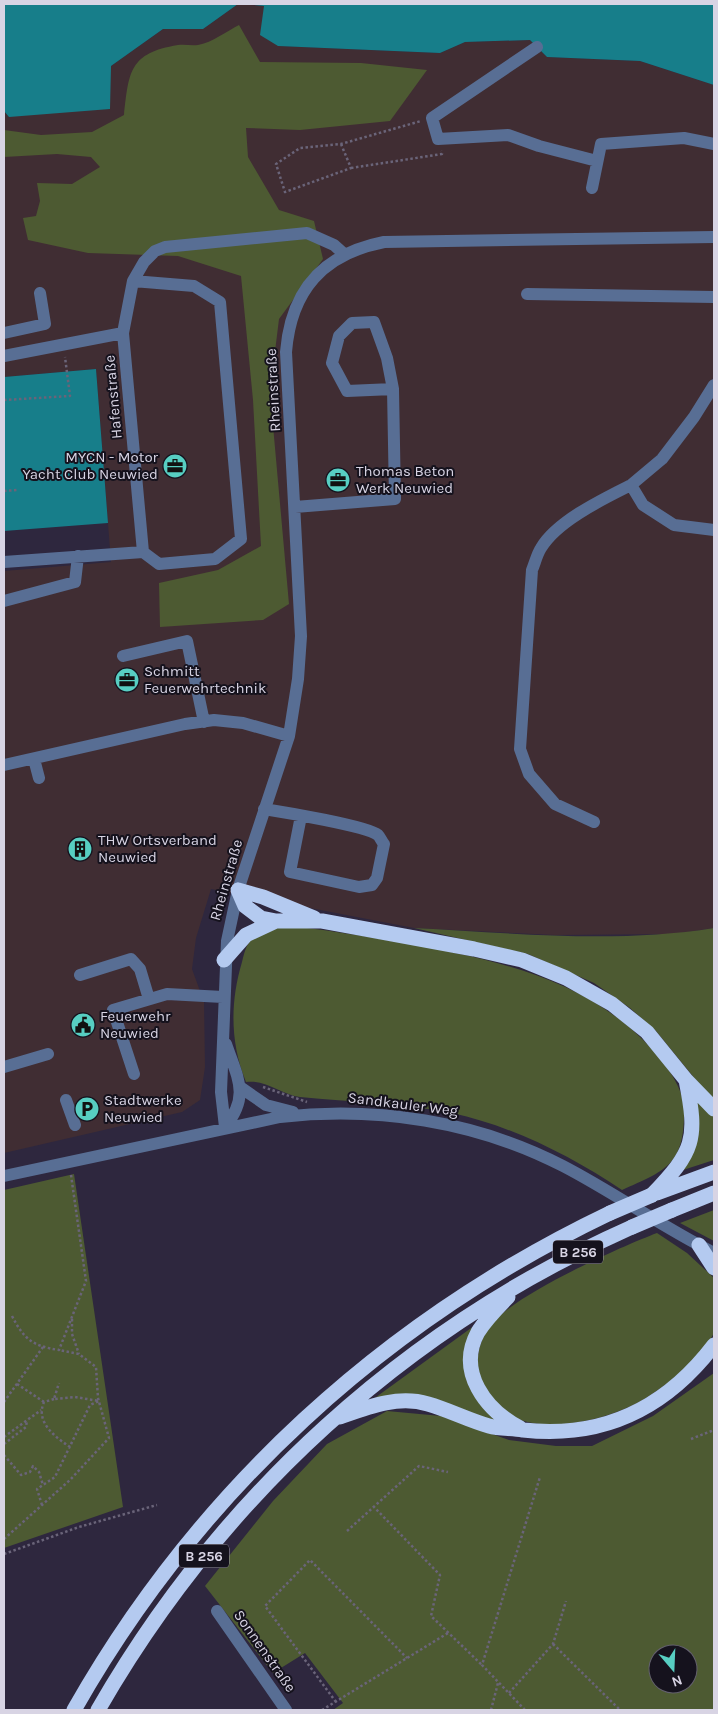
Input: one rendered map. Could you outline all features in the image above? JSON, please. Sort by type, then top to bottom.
[{"type":"highway","points":[[238,890],[249,911],[261,918],[276,921],[322,922],[503,956],[522,960],[566,978],[597,995],[631,1018],[665,1052],[686,1080],[714,1109]]},
{"type":"highway","points":[[238,890],[263,897],[322,922]]},
{"type":"highway","points":[[224,960],[246,935],[276,921]]},
{"type":"highway","points":[[652,1195],[679,1165],[691,1141],[693,1114],[686,1080]]},
{"type":"highway","name":"B 256","points":[[74,1710],[122,1632],[209,1515],[266,1454],[342,1384],[411,1331],[516,1262],[610,1213],[714,1172]]},
{"type":"highway","name":"B 256","points":[[98,1710],[140,1642],[209,1549],[268,1482],[333,1420],[378,1381],[443,1331],[526,1279],[632,1227],[714,1193]]},
{"type":"highway","points":[[699,1246],[714,1268]]},
{"type":"highway","points":[[524,1430],[506,1421],[490,1407],[475,1384],[471,1362],[474,1342],[484,1323],[526,1279]]},
{"type":"highway","points":[[333,1420],[390,1402],[413,1401],[428,1404],[489,1426],[544,1433],[573,1431],[606,1424],[631,1415],[656,1402],[676,1388],[694,1370],[714,1345]]},
{"type":"street","points":[[537,47],[432,118],[438,139],[508,135],[539,146],[597,161]]},
{"type":"street","points":[[592,188],[601,144],[684,138],[714,144]]},
{"type":"street","points":[[4,562],[142,552],[159,564],[215,559],[241,540],[220,302],[194,286],[133,281],[144,262],[155,251],[165,246],[307,233],[334,244],[344,254]]},
{"type":"street","name":"Rheinstraße","points":[[225,1127],[221,1092],[224,1038],[224,960],[238,890],[289,736],[298,679],[301,636],[296,507],[286,352],[288,332],[293,313],[301,295],[313,279],[344,254],[363,246],[407,241],[714,237]]},
{"type":"street","name":"Hafenstraße","points":[[133,281],[123,333],[142,552]]},
{"type":"street","points":[[4,333],[45,324],[40,293]]},
{"type":"street","points":[[527,294],[714,297]]},
{"type":"street","points":[[296,507],[395,499],[393,389],[387,358],[374,322],[352,323],[339,336],[332,363],[347,392],[393,389]]},
{"type":"street","points":[[4,356],[123,333]]},
{"type":"street","points":[[594,822],[554,804],[529,774],[520,750],[532,570],[541,547],[562,526],[601,500],[631,485],[662,459],[694,418],[714,385]]},
{"type":"street","points":[[631,485],[643,505],[674,526],[714,530]]},
{"type":"street","points":[[4,601],[75,582],[78,556]]},
{"type":"street","points":[[123,656],[187,641],[204,722]]},
{"type":"street","points":[[4,766],[204,722],[243,723],[289,736]]},
{"type":"street","points":[[34,759],[40,778]]},
{"type":"street","points":[[264,808],[365,829],[378,835],[384,844],[378,878],[372,885],[359,887],[290,872],[301,816]]},
{"type":"street","points":[[80,975],[131,959],[140,969],[149,999]]},
{"type":"street","points":[[134,1074],[113,1010],[149,999],[180,994],[223,997]]},
{"type":"street","name":"Rheinstraße","points":[[224,1038],[240,1086],[240,1100],[237,1113],[225,1127]]},
{"type":"street","points":[[4,1067],[48,1054]]},
{"type":"street","points":[[240,1086],[266,1105],[303,1114]]},
{"type":"street","points":[[66,1100],[75,1125]]},
{"type":"street","name":"Sandkauler Weg","points":[[4,1176],[225,1127],[303,1114],[350,1113],[384,1115],[463,1127],[498,1137],[562,1166],[714,1253]]},
{"type":"street","name":"Sonnenstraße","points":[[216,1610],[286,1710]]},
{"type":"path","points":[[432,118],[341,144],[300,148],[276,164],[284,192],[350,168],[442,154],[438,139]]},
{"type":"path","points":[[341,144],[350,168]]},
{"type":"path","points":[[4,400],[70,396],[67,371]]},
{"type":"path","points":[[4,491],[17,490]]},
{"type":"path","points":[[240,1086],[257,1085],[313,1103]]},
{"type":"path","points":[[59,1350],[86,1282],[69,1161]]},
{"type":"path","points":[[4,1539],[70,1480],[109,1438],[99,1401],[96,1366],[79,1354],[43,1347],[22,1334],[12,1316]]},
{"type":"path","points":[[72,1317],[72,1334],[79,1354]]},
{"type":"path","points":[[4,1402],[43,1347]]},
{"type":"path","points":[[54,1399],[59,1383]]},
{"type":"path","points":[[17,1384],[44,1402]]},
{"type":"path","points":[[44,1402],[75,1397],[99,1401]]},
{"type":"path","points":[[42,1505],[37,1489],[55,1477],[90,1406],[99,1401]]},
{"type":"path","points":[[44,1402],[41,1410],[43,1421],[50,1431],[70,1448]]},
{"type":"path","points":[[4,1437],[41,1410]]},
{"type":"path","points":[[4,1444],[26,1428],[27,1420]]},
{"type":"path","points":[[691,1439],[714,1430]]},
{"type":"path","points":[[4,1455],[21,1475],[30,1472],[33,1466],[39,1472],[43,1485]]},
{"type":"path","points":[[347,1531],[419,1466],[448,1472]]},
{"type":"path","points":[[482,1665],[540,1477]]},
{"type":"path","points":[[4,1554],[79,1527],[157,1505]]},
{"type":"path","points":[[374,1506],[440,1575],[430,1616],[482,1665],[525,1710]]},
{"type":"path","points":[[336,1702],[265,1606],[310,1560],[407,1658]]},
{"type":"path","points":[[509,1693],[553,1644],[566,1601]]},
{"type":"path","points":[[322,1710],[448,1633]]},
{"type":"path","points":[[553,1644],[620,1710]]},
{"type":"path","points":[[492,1710],[498,1682]]},
{"type":"shaded area","points":[[4,4],[238,4],[203,29],[163,29],[111,66],[110,109],[9,117],[4,111]]},
{"type":"shaded area","points":[[238,4],[264,6],[279,46],[440,53],[465,42],[530,40],[547,57],[640,61],[714,85],[714,928],[674,934],[555,935],[414,928],[211,889],[196,938],[192,969],[204,1002],[205,1067],[200,1100],[182,1112],[4,1153],[4,571],[111,562],[96,369],[4,377],[4,111],[9,117],[111,66],[163,29],[203,29]]},
{"type":"shaded area","points":[[246,4],[714,4],[714,85],[640,61],[547,57],[530,40],[465,42],[440,53],[278,46],[260,35],[264,6]]},
{"type":"shaded area","points":[[239,25],[260,62],[361,63],[427,70],[390,121],[300,130],[246,128],[248,157],[279,210],[314,221],[323,259],[279,319],[270,392],[289,604],[263,620],[160,627],[159,583],[218,570],[261,546],[253,400],[241,276],[178,256],[88,253],[28,240],[23,218],[36,216],[40,201],[37,183],[72,184],[100,167],[91,157],[57,154],[4,157],[4,130],[41,135],[92,132],[124,115],[130,76],[134,67],[141,59],[150,53],[178,45],[203,44]]},
{"type":"shaded area","points":[[96,369],[108,523],[4,531],[4,377]]},
{"type":"shaded area","points":[[280,925],[373,938],[474,957],[542,977],[574,991],[604,1009],[633,1030],[668,1069],[680,1090],[684,1105],[683,1130],[676,1155],[661,1171],[622,1190],[562,1154],[519,1134],[474,1119],[452,1113],[414,1107],[293,1096],[267,1085],[246,1082],[237,1052],[233,1022],[238,977],[247,946],[251,940],[259,934]]},
{"type":"shaded area","points":[[414,928],[564,936],[602,936],[677,933],[714,928],[714,1102],[656,1031],[630,1008],[594,983],[528,954]]},
{"type":"shaded area","points":[[699,1100],[714,1116],[714,1160],[683,1170],[697,1137],[699,1120],[695,1101]]},
{"type":"shaded area","points":[[74,1174],[123,1507],[4,1548],[4,1190]]},
{"type":"shaded area","points":[[714,1210],[714,1241],[680,1223]]},
{"type":"shaded area","points":[[657,1233],[687,1253],[714,1278],[715,1327],[707,1345],[669,1382],[641,1401],[610,1414],[575,1423],[539,1424],[507,1414],[495,1403],[478,1369],[478,1354],[482,1339],[490,1326],[502,1314],[542,1287],[618,1249]]},
{"type":"shaded area","points":[[478,1323],[468,1346],[497,1420],[494,1423],[372,1400]]},
{"type":"shaded area","points":[[714,1373],[714,1710],[333,1710],[343,1703],[305,1653],[273,1673],[205,1586],[273,1501],[327,1444],[387,1411],[441,1416],[509,1440],[556,1446],[592,1446],[653,1416]]},
{"type":"place","name":"MYCN - Motor Yacht Club Neuwied","points":[[175,466]]},
{"type":"place","name":"Thomas Beton Werk Neuwied","points":[[338,480]]},
{"type":"place","name":"Schmitt Feuerwehrtechnik","points":[[127,680]]},
{"type":"place","name":"THW Ortsverband Neuwied","points":[[80,849]]},
{"type":"place","name":"Feuerwehr Neuwied","points":[[83,1025]]},
{"type":"place","name":"Stadtwerke Neuwied","points":[[87,1109]]}]
